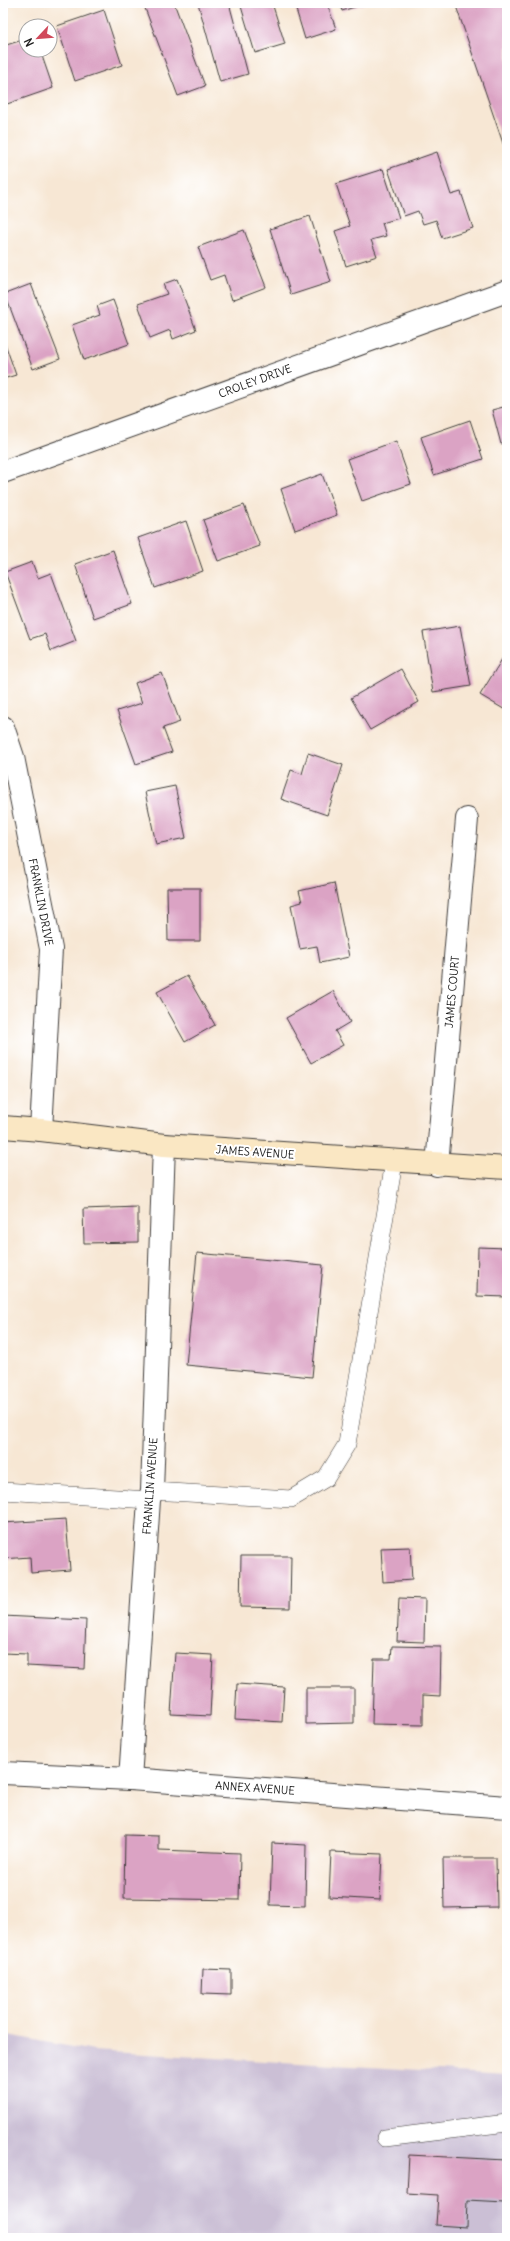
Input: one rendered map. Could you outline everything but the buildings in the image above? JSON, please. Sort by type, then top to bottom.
[{"type":"street","name":"CROLEY DRIVE","points":[[3,472],[507,291]]},
{"type":"street","name":"FRANKLIN DRIVE","points":[[3,726],[13,758],[51,949],[41,1130]]},
{"type":"street","name":"JAMES COURT","points":[[437,1165],[467,819]]},
{"type":"street","name":"JAMES AVENUE","points":[[3,1127],[41,1130],[164,1145],[437,1165],[507,1168]]},
{"type":"street","name":"FRANKLIN AVENUE","points":[[130,1779],[150,1496],[164,1145]]},
{"type":"street","name":"ANNEX AVENUE","points":[[3,1772],[130,1779],[507,1807]]},
{"type":"lane","points":[[3,1491],[150,1496],[291,1498],[326,1478],[347,1444],[394,1162]]},
{"type":"lane","points":[[385,2138],[507,2123]]},
{"type":"shaded area","points":[[3,2034],[93,2051],[507,2075],[507,2238],[3,2238]]}]
